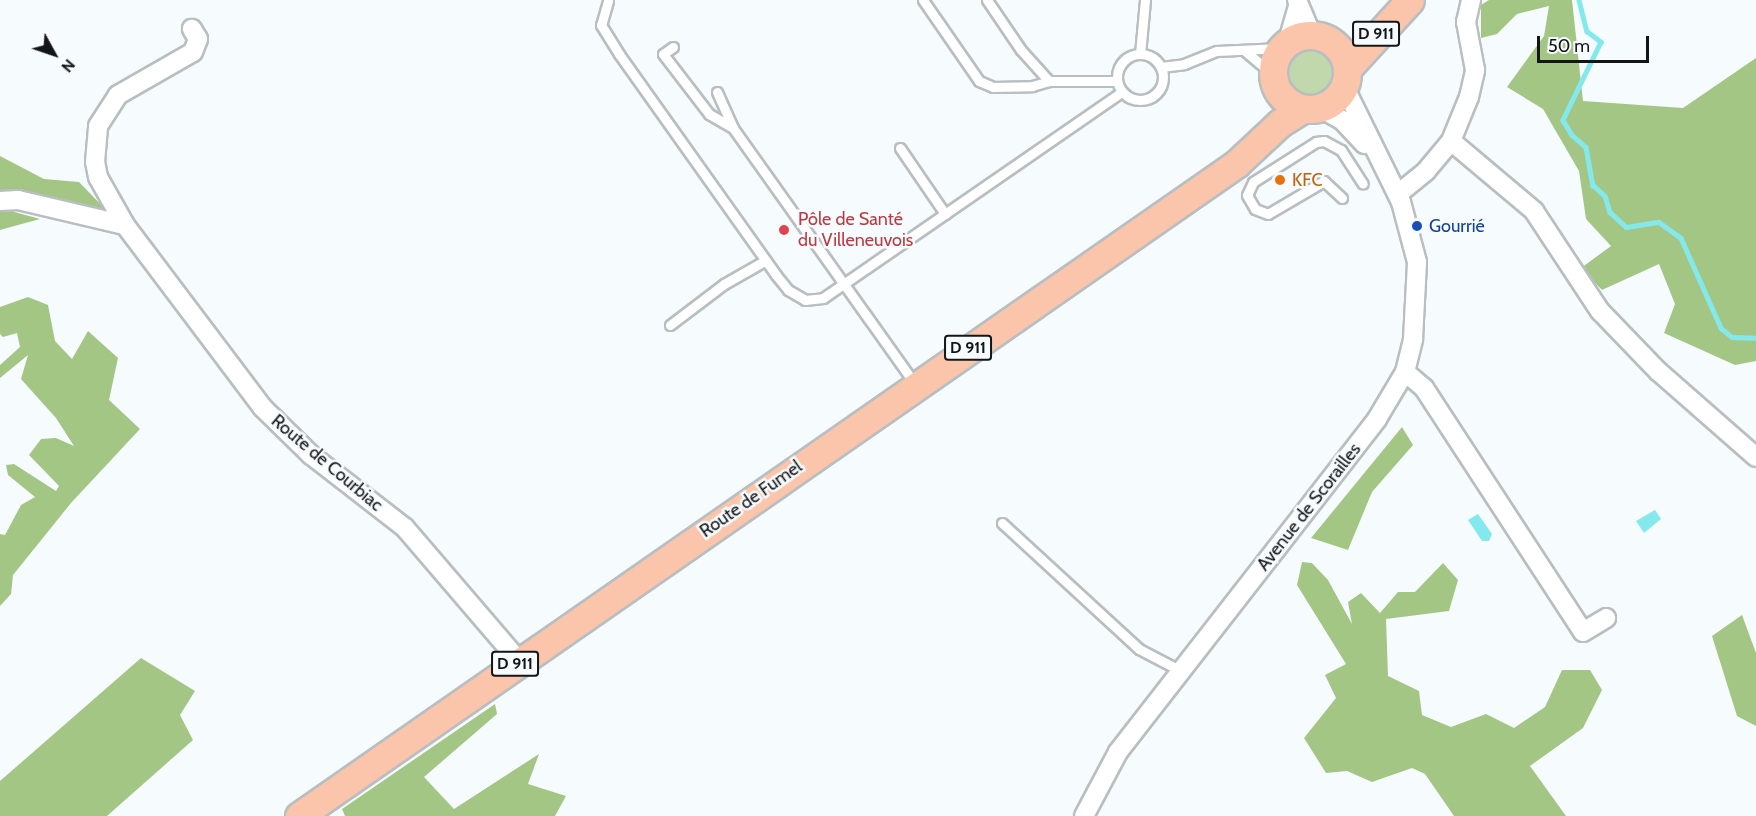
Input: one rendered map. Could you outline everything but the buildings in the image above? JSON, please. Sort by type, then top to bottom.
[{"type":"main road","name":"D 911","points":[[1303,41],[1357,31],[1409,1]]},
{"type":"main road","name":"D 911","points":[[1346,78],[1409,1]]},
{"type":"main road","points":[[1303,41],[1342,53],[1346,78],[1333,102],[1311,109],[1281,97],[1273,80],[1303,41]]},
{"type":"main road","name":"Route de Fumel","points":[[1204,184],[1264,112],[1273,80]]},
{"type":"main road","name":"Route de Fumel","points":[[298,816],[915,384],[1236,164],[1280,123],[1311,109]]},
{"type":"street","points":[[1398,194],[1426,171],[1451,141],[1475,70],[1466,22],[1471,0]]},
{"type":"street","points":[[1297,3],[1303,41]]},
{"type":"street","points":[[1297,3],[1303,41]]},
{"type":"street","name":"Route de Courbiac","points":[[192,29],[198,39],[193,52],[118,95],[98,126],[94,162],[98,177],[125,225],[262,407],[311,454],[405,528],[519,661]]},
{"type":"street","name":"Avenue de Scorailles","points":[[1346,78],[1380,165]]},
{"type":"street","name":"Avenue de Scorailles","points":[[1084,816],[1118,752],[1377,419],[1405,372],[1417,306],[1417,262],[1398,194],[1380,165],[1342,120],[1311,109]]},
{"type":"street","points":[[1451,141],[1534,211],[1600,311],[1659,372],[1756,457]]},
{"type":"street","points":[[0,201],[18,200],[125,225]]},
{"type":"street","points":[[1405,372],[1424,388],[1583,632],[1606,618]]},
{"type":"lane","points":[[923,0],[979,81],[993,87],[1032,86],[1049,81],[1117,81]]},
{"type":"lane","points":[[987,0],[1021,50],[1049,81]]},
{"type":"lane","points":[[1140,54],[1145,0]]},
{"type":"lane","points":[[608,1],[601,25],[765,260],[788,290],[806,300],[823,298],[1122,92]]},
{"type":"lane","points":[[1161,67],[1184,64],[1217,51],[1245,51],[1256,47],[1303,41]]},
{"type":"lane","points":[[673,47],[663,54],[709,114],[733,128]]},
{"type":"lane","points":[[1245,51],[1273,80]]},
{"type":"lane","points":[[1140,54],[1152,57],[1161,67],[1162,82],[1149,98],[1135,100],[1122,92],[1117,81],[1122,62],[1140,54]]},
{"type":"lane","points":[[717,92],[733,128],[915,384]]},
{"type":"lane","points":[[1342,198],[1324,181],[1268,214],[1255,209],[1247,195],[1253,182],[1316,142],[1324,141],[1341,150],[1363,184]]},
{"type":"lane","points":[[900,148],[945,214]]},
{"type":"lane","points":[[670,325],[724,284],[765,260]]},
{"type":"lane","points":[[1002,522],[1138,649],[1181,671]]},
{"type":"green space","points":[[1489,0],[1572,0],[1583,101],[1683,108],[1756,58],[1756,361],[1735,365],[1664,333],[1675,304],[1659,264],[1602,290],[1581,268],[1611,246],[1586,219],[1579,171],[1543,109],[1507,87],[1544,36],[1549,6],[1517,14],[1497,34],[1481,38],[1481,5]]},
{"type":"green space","points":[[1309,43],[1320,45],[1329,51],[1335,60],[1337,71],[1335,82],[1329,91],[1320,97],[1309,99],[1298,97],[1289,91],[1283,82],[1281,71],[1283,60],[1289,51],[1298,45]]},
{"type":"green space","points":[[0,156],[44,179],[79,182],[110,214],[0,191]]},
{"type":"green space","points":[[0,208],[40,219],[0,230]]},
{"type":"green space","points":[[28,297],[48,305],[55,341],[72,359],[88,331],[118,358],[109,400],[140,429],[71,503],[13,575],[11,594],[0,606],[0,534],[5,535],[21,505],[35,497],[8,475],[6,465],[14,464],[56,491],[59,486],[29,455],[41,439],[56,438],[74,446],[56,418],[21,379],[28,355],[0,378],[0,365],[20,347],[17,333],[3,337],[0,334],[0,307]]},
{"type":"green space","points":[[1402,427],[1413,445],[1372,492],[1348,550],[1311,538]]},
{"type":"green space","points":[[1302,562],[1312,563],[1328,580],[1352,624],[1348,602],[1361,593],[1380,613],[1398,592],[1415,592],[1443,563],[1458,580],[1449,611],[1386,619],[1388,676],[1419,691],[1422,715],[1451,727],[1486,714],[1514,728],[1545,707],[1562,670],[1590,670],[1602,690],[1583,728],[1530,766],[1566,816],[1454,816],[1425,774],[1412,768],[1372,782],[1347,771],[1326,773],[1304,738],[1336,698],[1325,675],[1346,664],[1297,585]]},
{"type":"green space","points":[[1742,615],[1756,653],[1756,726],[1737,716],[1712,636]]},
{"type":"green space","points":[[141,658],[195,691],[180,715],[193,740],[107,816],[0,816],[0,781]]},
{"type":"green space","points":[[495,704],[497,714],[424,777],[454,809],[539,754],[528,784],[566,796],[555,816],[345,816],[342,809]]},
{"type":"water","points":[[1655,510],[1661,519],[1644,533],[1636,521]]},
{"type":"water","points":[[1478,514],[1492,534],[1489,541],[1482,541],[1468,520]]},
{"type":"waterway","points":[[1579,0],[1587,31],[1601,42],[1563,120],[1572,135],[1586,147],[1593,185],[1605,196],[1610,212],[1626,227],[1659,222],[1681,238],[1721,328],[1732,337],[1756,338]]},
{"type":"place","name":"KFC","points":[[1280,180]]},
{"type":"place","name":"Gourrié","points":[[1417,226]]},
{"type":"place","name":"Pôle de Santé du Villeneuvois","points":[[784,230]]}]
